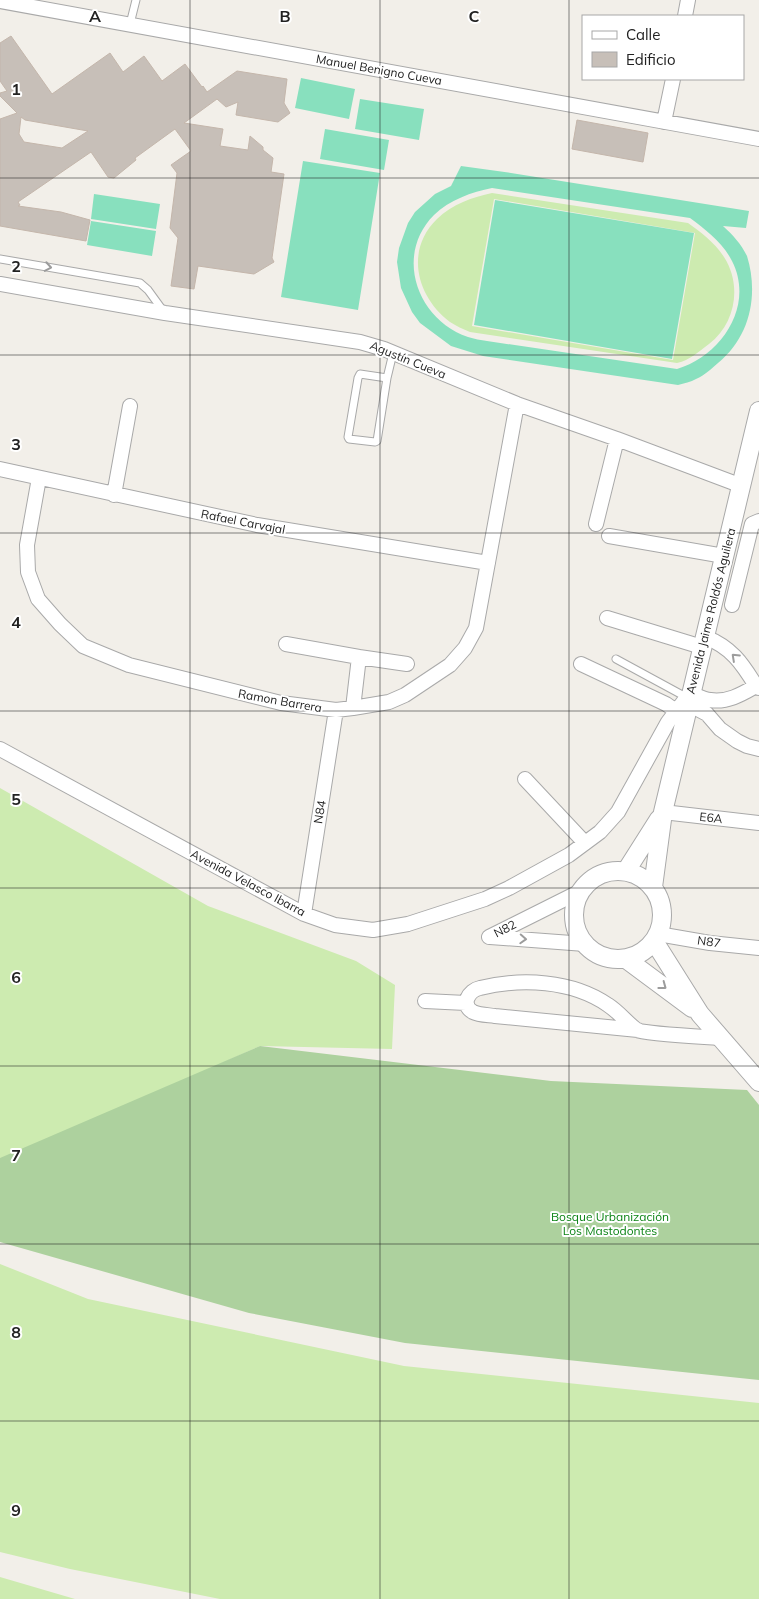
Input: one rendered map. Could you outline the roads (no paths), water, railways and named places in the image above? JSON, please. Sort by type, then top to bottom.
[{"type":"street","points":[[685,15],[688,0]]},
{"type":"street","name":"Manuel Benigno Cueva","points":[[0,1],[759,139]]},
{"type":"street","points":[[664,122],[673,80]]},
{"type":"street","name":"Agustín Cueva","points":[[0,284],[165,313],[360,342],[393,353],[517,404],[742,486]]},
{"type":"street","name":"Ramon Barrera","points":[[39,478],[27,545],[28,572],[38,599],[83,646],[129,665],[281,703],[336,710],[354,708],[389,702],[405,695],[450,665],[465,648],[476,628],[517,404]]},
{"type":"street","points":[[114,495],[130,406]]},
{"type":"street","name":"Avenida Jaime Roldós Aguilera","points":[[653,887],[663,812],[685,701],[703,642],[742,486],[756,440],[759,411]]},
{"type":"street","points":[[596,524],[617,439]]},
{"type":"street","name":"Rafael Carvajal","points":[[0,469],[256,525],[488,563]]},
{"type":"street","points":[[732,605],[752,524],[759,521]]},
{"type":"street","points":[[609,536],[724,556]]},
{"type":"street","points":[[581,664],[666,704],[685,701],[722,700],[736,697],[758,687],[741,662],[718,642],[703,642],[607,618]]},
{"type":"street","points":[[286,644],[407,664]]},
{"type":"street","points":[[354,708],[359,657]]},
{"type":"street","points":[[685,701],[707,714],[720,729],[737,741],[759,749]]},
{"type":"street","name":"Avenida Velasco Ibarra","points":[[0,750],[304,914],[335,925],[373,930],[408,924],[486,899],[549,866],[600,832],[618,812],[668,722],[685,701]]},
{"type":"street","name":"N84","points":[[304,914],[336,710]]},
{"type":"street","points":[[525,779],[585,843]]},
{"type":"street","name":"Avenida Jaime Roldós Aguilera","points":[[626,871],[663,812]]},
{"type":"street","name":"E6A","points":[[663,812],[759,823]]},
{"type":"street","points":[[616,870],[626,871],[645,880],[653,887],[659,898],[662,922],[656,938],[646,950],[637,956],[615,959],[593,952],[585,944],[578,934],[574,912],[576,901],[588,883],[606,872],[616,870]]},
{"type":"street","name":"N82","points":[[581,891],[489,937],[585,944]]},
{"type":"street","points":[[656,938],[700,1014],[759,1082]]},
{"type":"street","name":"N87","points":[[656,938],[759,948]]},
{"type":"street","points":[[626,958],[700,1014]]},
{"type":"street","points":[[638,1030],[608,1004],[594,996],[560,985],[513,982],[487,986],[475,989],[468,995],[466,1003],[473,1012],[484,1015],[579,1026],[720,1038]]},
{"type":"street","points":[[425,1001],[466,1003]]},
{"type":"lane","points":[[130,24],[136,0]]},
{"type":"lane","points":[[0,259],[140,283],[148,290],[165,313]]},
{"type":"lane","points":[[387,378],[360,374],[349,439],[377,441],[393,353]]},
{"type":"lane","points":[[616,660],[685,701]]},
{"type":"park label","name":"Bosque Urbanización Los Mastodontes","points":[[610,1224]]}]
